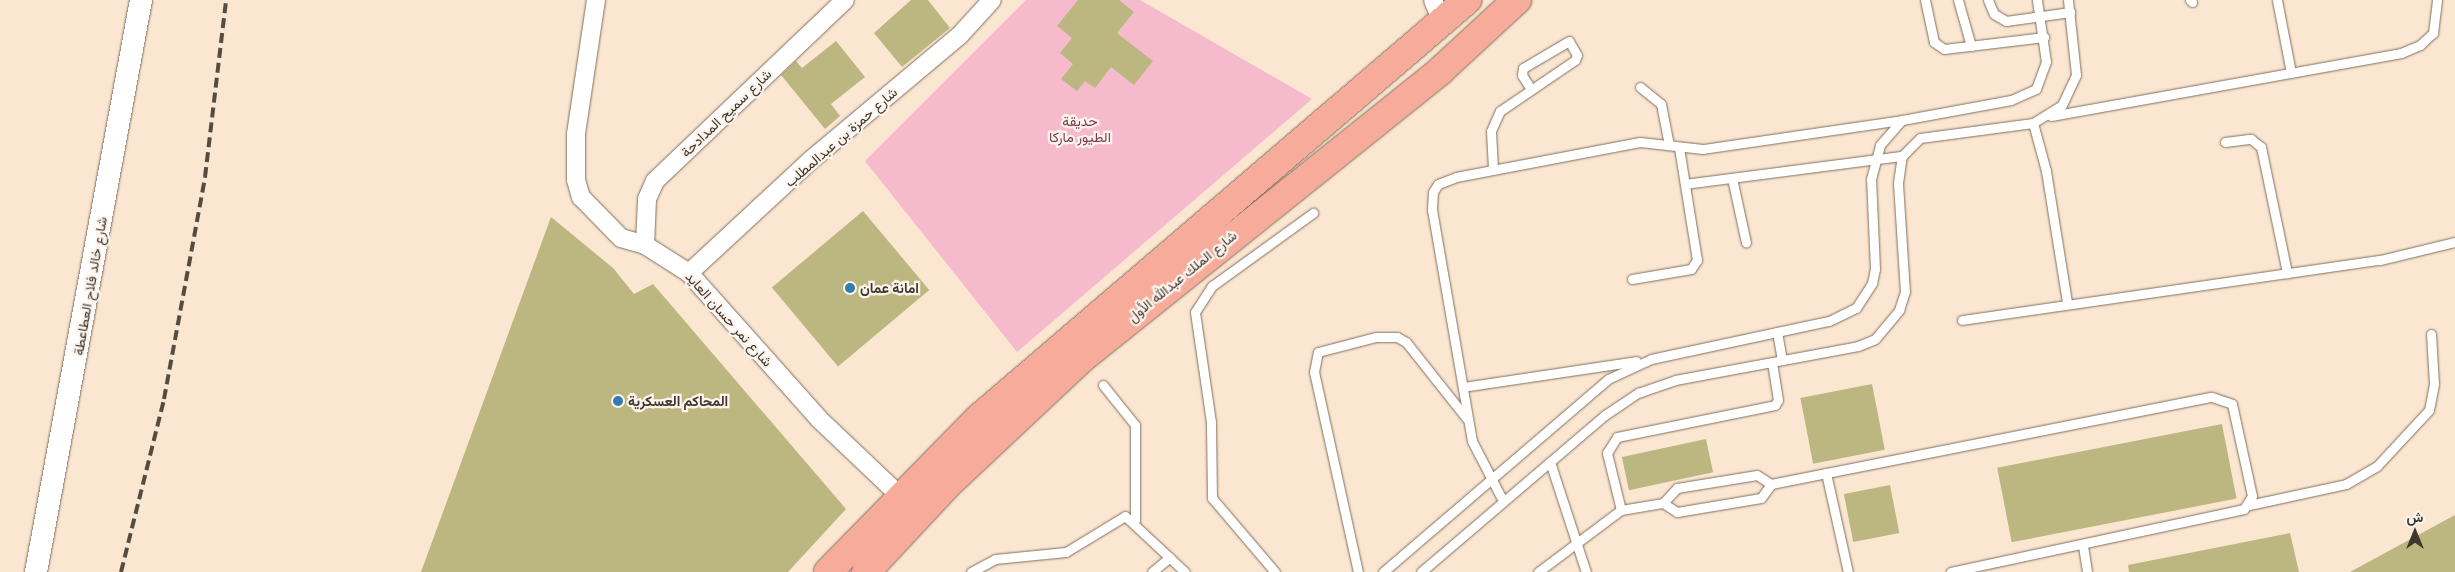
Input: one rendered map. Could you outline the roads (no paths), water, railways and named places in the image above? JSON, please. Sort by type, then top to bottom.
[{"type":"main road","name":"شارع الملك عبدالله الأول","points":[[828,572],[899,495],[1063,344],[1437,11],[1467,0]]},
{"type":"main road","name":"شارع الملك عبدالله الأول","points":[[866,572],[981,451],[1081,359],[1440,71],[1517,0]]},
{"type":"street","name":"شارع خالد فلاح العطاعطة","points":[[36,572],[141,0]]},
{"type":"street","name":"شارع نمر حسان العايد","points":[[596,0],[576,134],[576,180],[581,197],[605,226],[621,238],[645,245],[689,273],[819,419],[899,495]]},
{"type":"street","name":"شارع سميح المدادحة","points":[[645,245],[647,199],[655,181],[845,0]]},
{"type":"street","name":"شارع حمزة بن عبدالمطلب","points":[[689,273],[811,160],[960,35],[992,0]]},
{"type":"lane","points":[[1925,0],[1938,47],[1971,46],[2044,37]]},
{"type":"lane","points":[[1958,0],[1971,46]]},
{"type":"lane","points":[[1988,0],[1994,14],[2006,21],[2070,12]]},
{"type":"lane","points":[[1503,501],[1488,479],[1468,420],[1431,200],[1432,192],[1446,179],[1640,142],[1703,149],[1902,120],[2024,96],[2043,77],[2044,37],[2038,0]]},
{"type":"lane","points":[[2049,116],[2062,105],[2076,75],[2069,0]]},
{"type":"lane","points":[[2277,0],[2290,72]]},
{"type":"lane","points":[[1422,572],[1550,462],[1638,393],[1675,380],[1858,346],[1875,339],[1899,310],[1906,273],[1898,183],[1902,156],[1920,138],[2033,123],[2049,116],[2290,72],[2420,45],[2432,33],[2437,0]]},
{"type":"lane","points":[[1493,170],[1494,120],[1507,104],[1576,58],[1569,41],[1523,68],[1522,75],[1530,88]]},
{"type":"lane","points":[[1640,87],[1661,104],[1669,145]]},
{"type":"lane","points":[[1463,387],[1651,359],[1777,332],[1844,315],[1866,297],[1874,269],[1870,197],[1874,160],[1889,131],[1902,120]]},
{"type":"lane","points":[[2033,123],[2046,171],[2067,302]]},
{"type":"lane","points":[[2225,142],[2251,139],[2261,147],[2287,273]]},
{"type":"lane","points":[[1632,279],[1695,265],[1679,147]]},
{"type":"lane","points":[[1685,184],[1902,156]]},
{"type":"lane","points":[[1732,178],[1746,243]]},
{"type":"lane","points":[[1275,572],[1212,498],[1211,422],[1195,312],[1212,286],[1313,212]]},
{"type":"lane","points":[[1962,320],[2067,302],[2380,260],[2455,242]]},
{"type":"lane","points":[[1777,332],[1782,360]]},
{"type":"lane","points":[[1951,572],[1970,570],[2083,546],[2249,505],[2346,484],[2377,466],[2429,410],[2434,384],[2431,334]]},
{"type":"lane","points":[[1358,572],[1314,372],[1318,352],[1376,337],[1397,337],[1406,342],[1468,420]]},
{"type":"lane","points":[[1383,572],[1488,479],[1602,384],[1651,359]]},
{"type":"lane","points":[[1620,510],[1607,453],[1617,437],[1775,405],[1778,400],[1772,362]]},
{"type":"lane","points":[[1103,385],[1135,425],[1135,520]]},
{"type":"lane","points":[[1663,503],[1672,490],[1686,487],[1757,474],[1771,484],[2218,396],[2229,400],[2233,409],[2252,496],[2249,505]]},
{"type":"lane","points":[[1550,462],[1586,572]]},
{"type":"lane","points":[[1826,473],[1848,572]]},
{"type":"lane","points":[[1538,572],[1576,540],[1620,510],[1663,503],[1677,512],[1756,499],[1766,494],[1771,484]]},
{"type":"lane","points":[[971,572],[996,559],[1060,554],[1119,516],[1135,520],[1184,572]]},
{"type":"lane","points":[[2083,546],[2087,572]]},
{"type":"lane","points":[[1152,572],[1170,557]]},
{"type":"railway","points":[[121,572],[164,399],[205,177],[226,0]]},
{"type":"place","name":"امانة عمان","points":[[850,288]]},
{"type":"place","name":"المحاكم العسكرية","points":[[618,401]]},
{"type":"park label","name":"حديقة الطيور ماركا","points":[[1080,130]]}]
